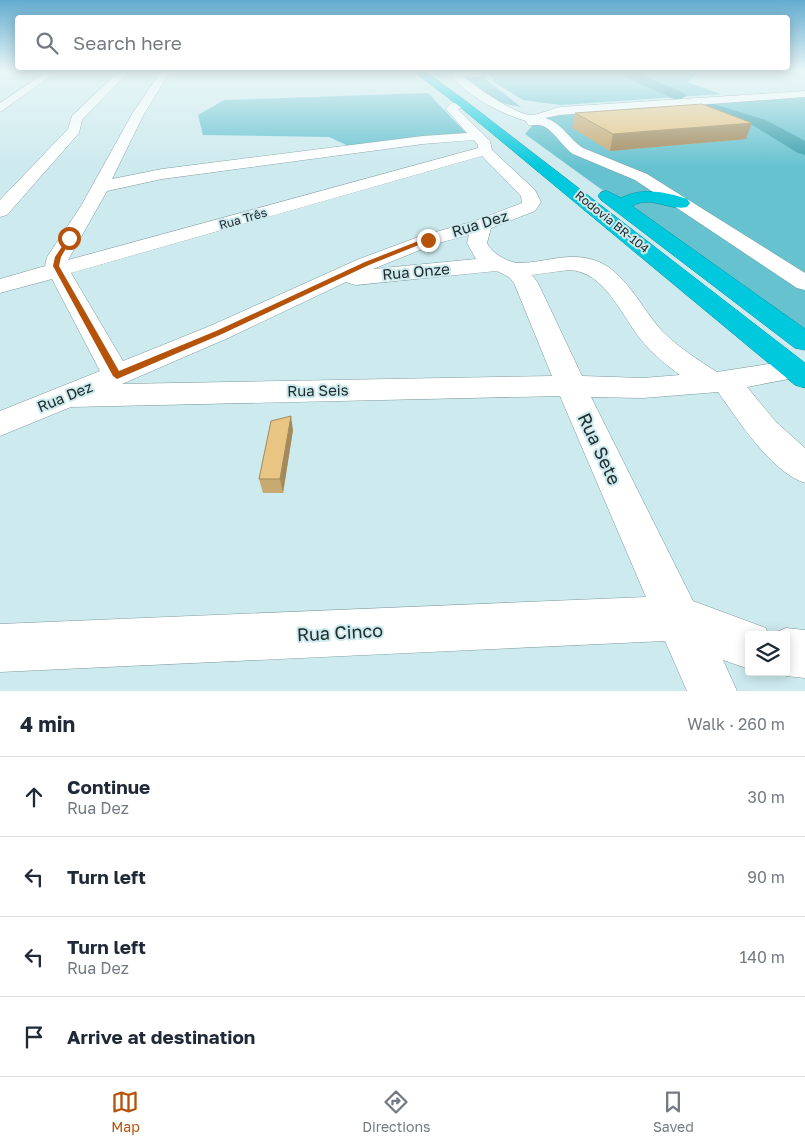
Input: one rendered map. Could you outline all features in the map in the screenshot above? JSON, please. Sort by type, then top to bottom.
[{"type":"highway","name":"Rodovia BR-104","points":[[477,102],[805,342]]},
{"type":"highway","name":"Rodovia BR-104","points":[[463,104],[800,374]]},
{"type":"highway","points":[[621,206],[630,198],[641,196],[662,198],[681,203]]},
{"type":"street","points":[[0,211],[64,142],[74,130],[76,119],[93,102]]},
{"type":"street","points":[[117,376],[56,266],[58,257],[100,187],[146,102]]},
{"type":"street","points":[[494,102],[517,116],[540,119]]},
{"type":"street","points":[[639,102],[566,106],[524,104],[540,119],[556,127],[569,145],[578,151],[641,177],[805,283]]},
{"type":"street","points":[[520,134],[540,119],[560,111],[674,102]]},
{"type":"street","points":[[463,104],[455,105],[452,109],[481,143]]},
{"type":"street","points":[[100,187],[162,174],[424,140],[481,143]]},
{"type":"street","name":"Rua Dez","points":[[0,424],[219,332],[412,246],[482,225],[529,206],[532,202],[529,194],[481,143]]},
{"type":"street","name":"Rua Três","points":[[0,286],[58,271],[481,143]]},
{"type":"street","name":"Rua Sete","points":[[482,225],[477,243],[478,248],[487,258],[508,268],[526,283],[608,469],[680,618],[712,691]]},
{"type":"street","name":"Rua Onze","points":[[334,280],[566,264],[588,265],[598,270],[608,280],[652,337],[676,358],[719,382],[764,431],[805,469]]},
{"type":"street","name":"Rua Seis","points":[[65,396],[572,386],[643,388],[800,374]]},
{"type":"street","points":[[680,618],[745,644]]},
{"type":"street","name":"Rua Cinco","points":[[0,648],[680,618]]},
{"type":"street","points":[[790,652],[805,654]]},
{"type":"shaded area","points":[[220,102],[437,102],[468,135],[351,147],[329,137],[203,135],[198,115]]},
{"type":"shaded area","points":[[499,102],[515,102],[521,107]]},
{"type":"shaded area","points":[[540,102],[601,102],[561,105]]},
{"type":"shaded area","points":[[701,102],[805,102],[805,337],[525,134],[538,119],[561,112]]},
{"type":"building","points":[[702,104],[752,123],[613,134],[575,113]]},
{"type":"building","points":[[291,416],[280,479],[259,479],[271,421]]},
{"type":"waterway","points":[[710,107],[760,123],[805,149]]},
{"type":"route","points":[[69,238],[58,257],[56,266],[117,376],[219,332],[367,264],[428,240]]}]
